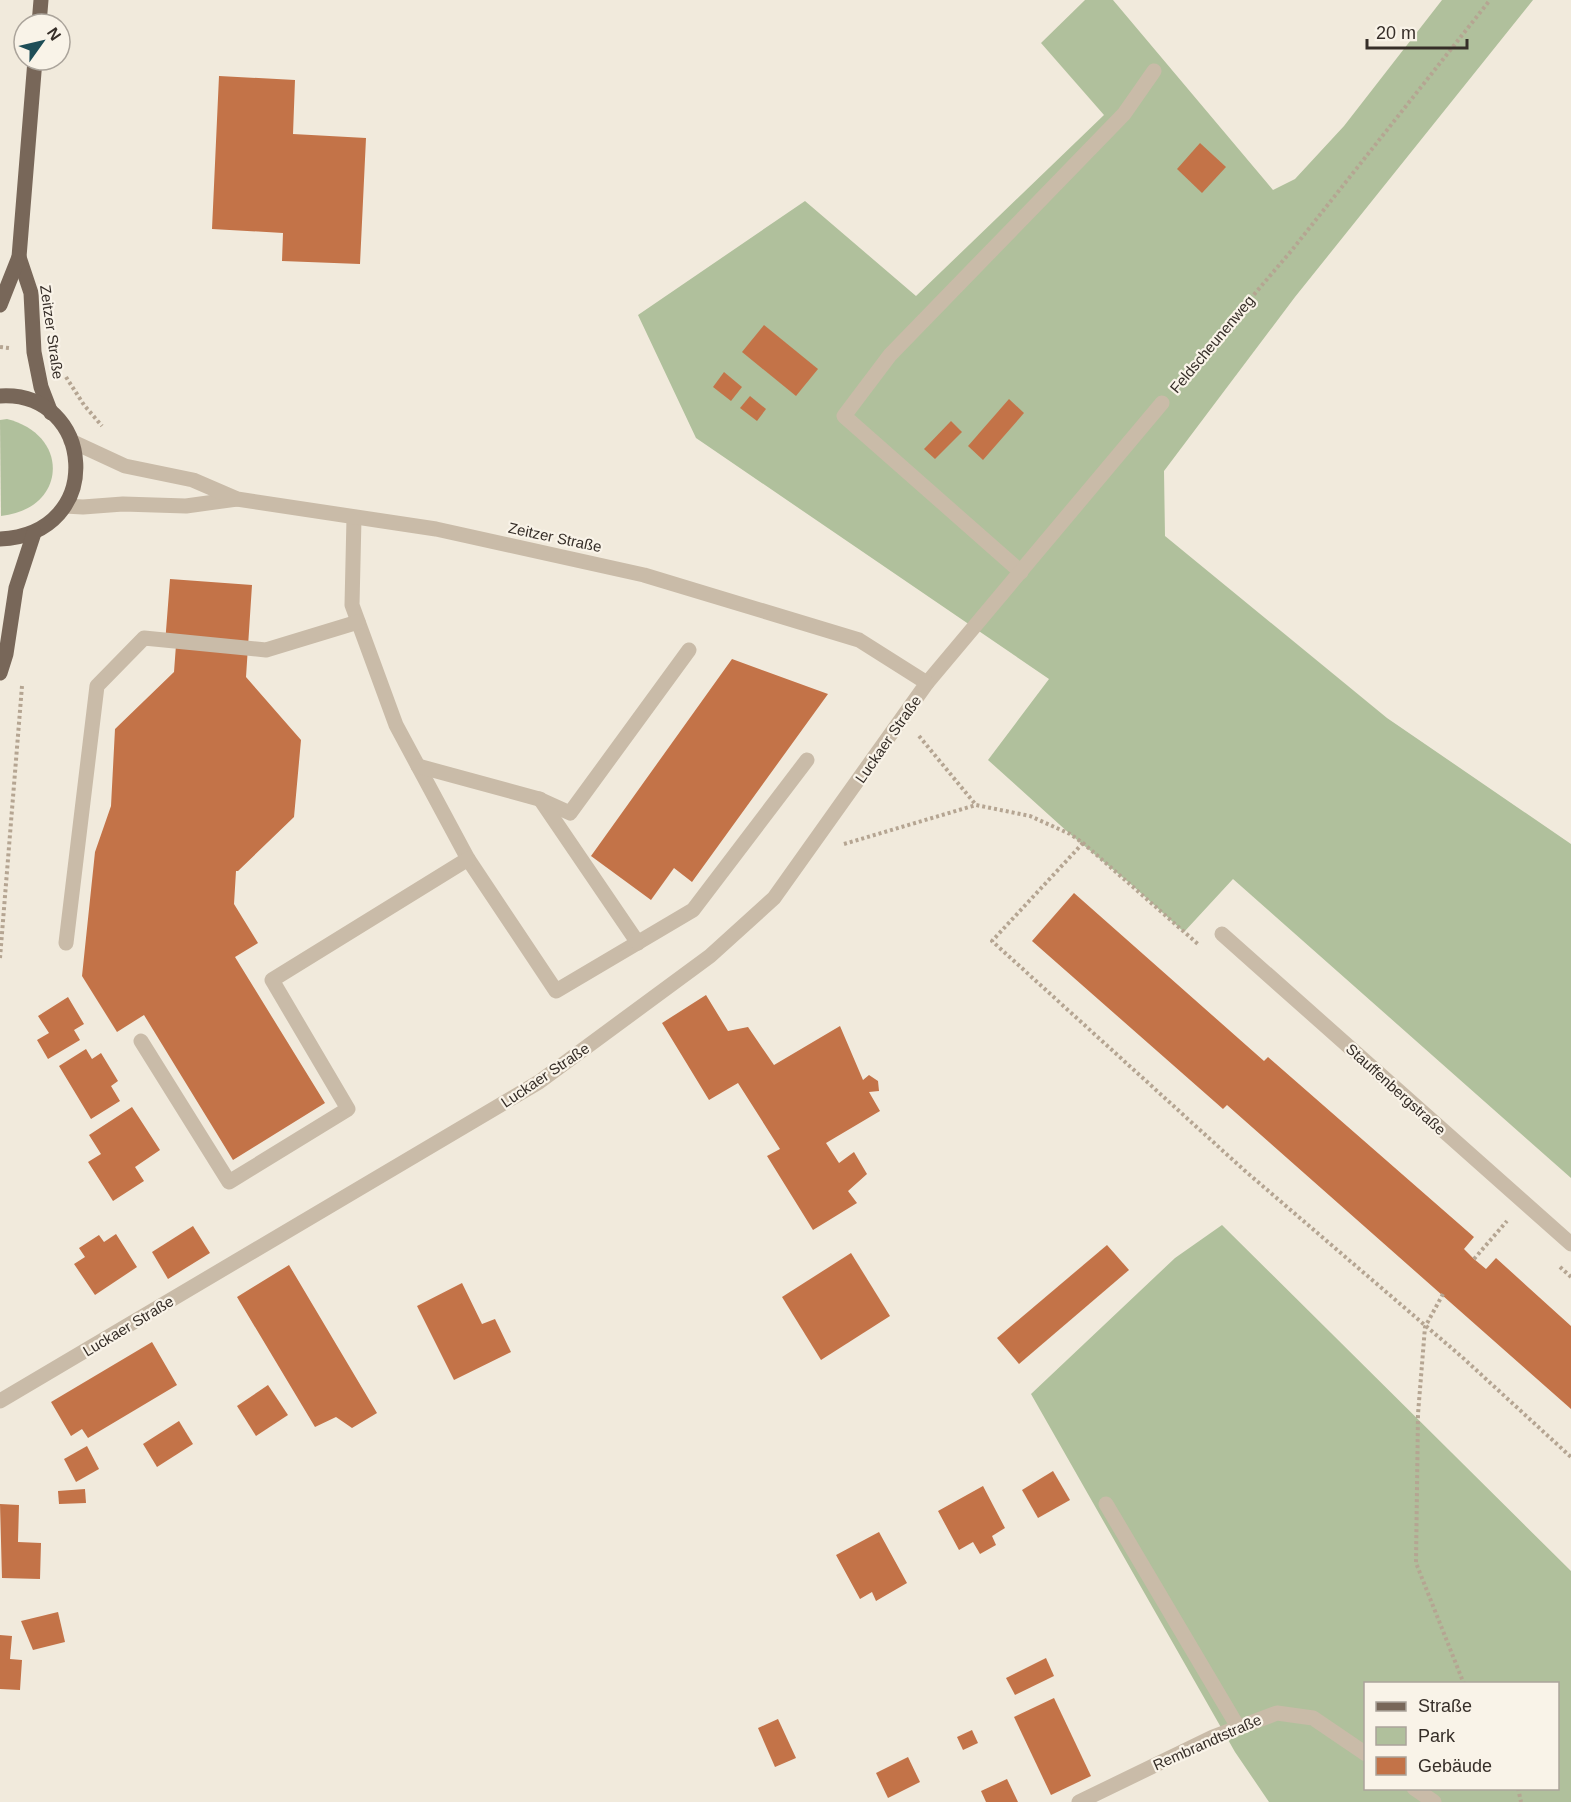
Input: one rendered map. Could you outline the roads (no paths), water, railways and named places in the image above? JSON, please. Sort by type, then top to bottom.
[{"type":"main road","name":"Zeitzer Straße","points":[[0,305],[19,257],[34,72]]},
{"type":"main road","name":"Zeitzer Straße","points":[[19,257],[31,293],[34,352],[41,387],[51,413]]},
{"type":"main road","points":[[0,396],[26,399],[51,413],[66,430],[76,464],[75,481],[65,506],[49,524],[33,533],[17,538],[0,539]]},
{"type":"main road","points":[[0,673],[6,654],[15,588],[33,533]]},
{"type":"street","points":[[1021,572],[844,416],[890,355],[1124,114],[1154,71]]},
{"type":"street","name":"Feldscheunenweg","points":[[927,683],[1162,403]]},
{"type":"street","name":"Zeitzer Straße","points":[[71,441],[125,466],[193,480],[237,499],[436,530],[644,575],[858,640]]},
{"type":"street","name":"Zeitzer Straße","points":[[65,506],[123,504],[186,506],[237,499]]},
{"type":"street","points":[[354,518],[352,605],[396,725],[468,859],[555,991],[693,910],[807,760]]},
{"type":"street","points":[[66,943],[97,686],[144,638],[266,650],[358,622]]},
{"type":"street","name":"Luckaer Straße","points":[[0,1401],[539,1082],[710,956],[774,898],[927,683],[858,640]]},
{"type":"street","points":[[418,766],[539,798],[570,813],[689,650]]},
{"type":"street","points":[[539,798],[638,943]]},
{"type":"street","points":[[141,1041],[229,1182],[348,1110],[272,980],[468,859]]},
{"type":"street","name":"Stauffenbergstraße","points":[[1222,934],[1571,1244]]},
{"type":"street","points":[[1106,1504],[1238,1726]]},
{"type":"street","name":"Rembrandtstraße","points":[[1080,1802],[1213,1737],[1277,1713],[1313,1718],[1364,1753]]},
{"type":"street","points":[[1417,1790],[1434,1802]]}]
